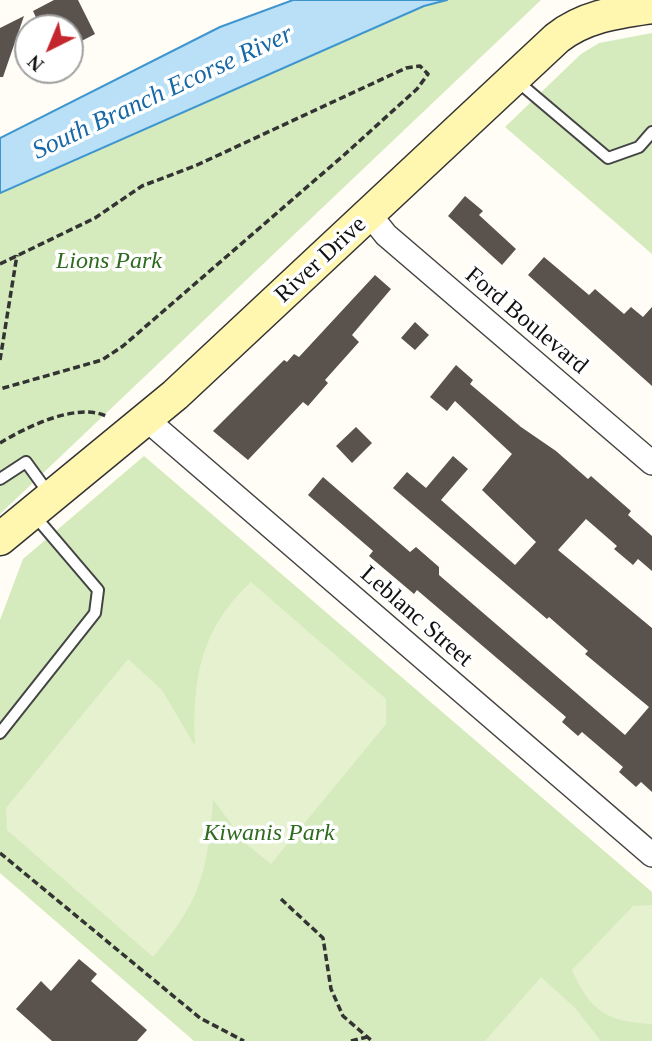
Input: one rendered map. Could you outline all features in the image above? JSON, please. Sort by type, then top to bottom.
[{"type":"street","name":"River Drive","points":[[0,540],[137,427],[370,215],[570,27],[614,13],[652,8]]},
{"type":"street","name":"Ford Boulevard","points":[[370,215],[386,235],[652,463]]},
{"type":"street","name":"Leblanc Street","points":[[137,427],[652,855]]},
{"type":"lane","points":[[514,79],[608,158],[639,147],[652,132]]},
{"type":"lane","points":[[0,479],[26,462],[42,505],[98,590],[95,613],[0,733]]},
{"type":"path","points":[[0,264],[95,218],[142,186],[197,165],[406,68],[420,66],[428,74],[417,89],[344,155],[123,345],[102,360],[0,389]]},
{"type":"path","points":[[0,360],[17,254]]},
{"type":"path","points":[[0,443],[43,420],[99,412],[117,422],[137,427]]},
{"type":"path","points":[[0,853],[200,1018],[244,1041]]},
{"type":"path","points":[[281,900],[323,938],[331,989],[344,1016],[372,1041]]},
{"type":"path","points":[[351,1041],[367,1037]]},
{"type":"green space","name":"Lions Park","points":[[447,0],[541,0],[0,514],[0,193],[424,6]]},
{"type":"green space","points":[[652,33],[652,254],[505,127],[581,54],[599,43]]},
{"type":"green space","name":"Kiwanis Park","points":[[144,456],[652,892],[652,1041],[194,1041],[0,873],[0,620],[23,559]]},
{"type":"green space","points":[[251,582],[386,699],[386,724],[271,864],[245,843],[213,799],[208,847],[199,884],[182,918],[153,957],[7,830],[6,808],[128,659],[162,690],[195,746],[195,699],[203,657],[220,618]]},
{"type":"green space","points":[[652,905],[652,1024],[636,1023],[612,1017],[593,1005],[572,970],[633,906]]},
{"type":"green space","points":[[541,977],[575,1008],[601,1041],[485,1041]]},
{"type":"water","name":"South Branch Ecorse River","points":[[293,0],[447,0],[424,6],[0,193],[0,138],[220,27]]},
{"type":"building","points":[[54,0],[78,0],[95,34],[84,40],[84,14],[34,14],[33,11]]},
{"type":"building","points":[[14,21],[14,45],[3,77],[0,77],[0,28]]},
{"type":"building","points":[[465,196],[483,211],[479,215],[516,249],[502,265],[448,216]]},
{"type":"building","points":[[544,257],[589,295],[595,289],[624,314],[631,307],[643,317],[652,307],[652,386],[528,275]]},
{"type":"building","points":[[375,275],[391,289],[352,335],[359,342],[325,380],[328,383],[308,406],[303,402],[248,460],[213,431],[284,360],[287,362],[294,354],[299,357]]},
{"type":"building","points":[[415,322],[429,335],[415,350],[401,338]]},
{"type":"building","points":[[456,365],[473,380],[470,384],[588,479],[591,476],[631,511],[628,515],[652,536],[652,571],[638,559],[633,565],[614,549],[617,546],[586,519],[558,550],[652,628],[652,792],[641,782],[636,787],[619,772],[623,767],[582,732],[578,736],[562,722],[566,717],[417,590],[414,594],[369,556],[373,551],[308,495],[323,477],[410,552],[416,547],[439,567],[439,575],[625,735],[649,707],[585,654],[588,651],[549,617],[547,619],[393,488],[407,472],[426,488],[453,456],[468,469],[441,500],[515,565],[536,542],[482,490],[512,454],[455,401],[447,411],[430,397]]},
{"type":"building","points":[[356,427],[372,443],[352,463],[336,446]]},
{"type":"building","points":[[79,959],[97,974],[91,981],[147,1030],[137,1041],[52,1041],[16,1009],[41,981],[51,991]]}]
